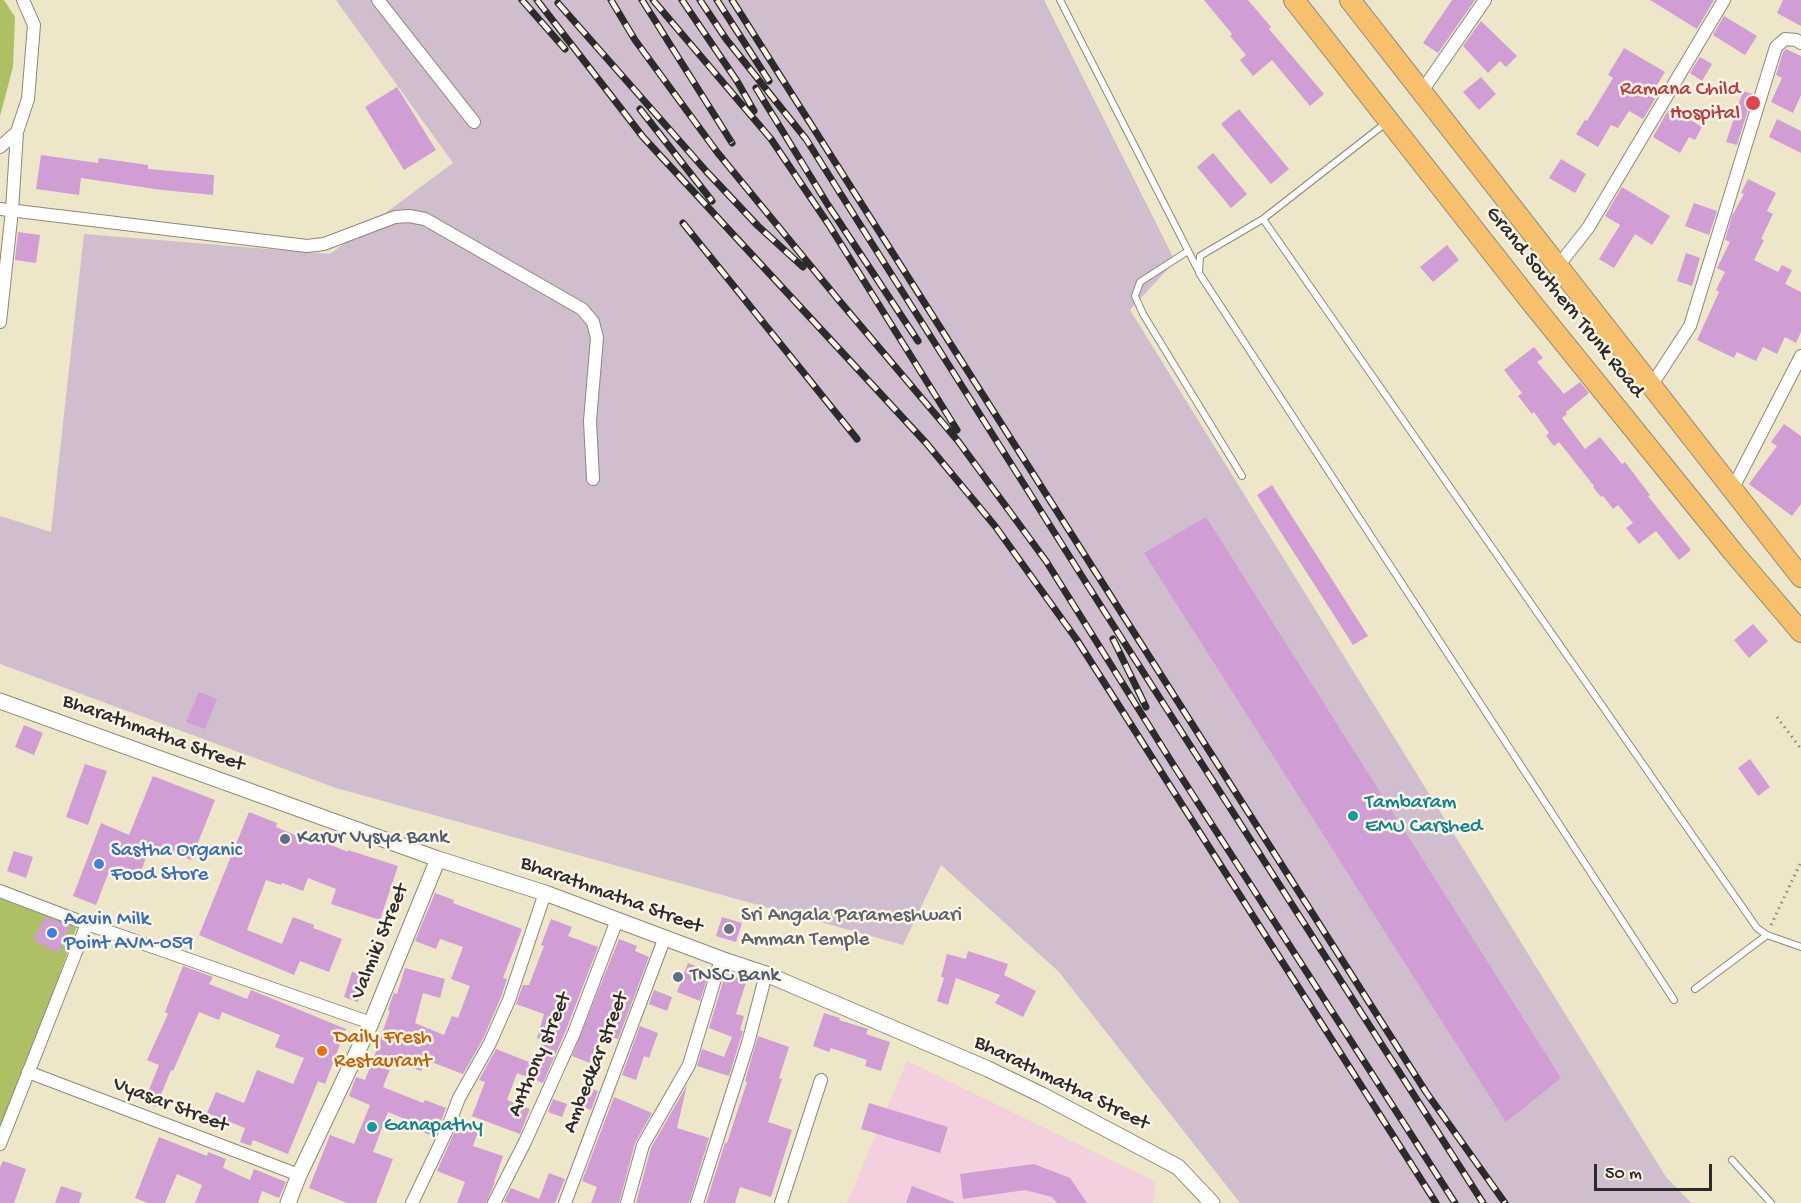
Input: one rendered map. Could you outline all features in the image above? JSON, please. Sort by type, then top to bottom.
[{"type":"main road","name":"Grand Southern Trunk Road","points":[[1294,0],[1531,302],[1733,552],[1801,632]]},
{"type":"main road","name":"Grand Southern Trunk Road","points":[[1350,0],[1801,577]]},
{"type":"street","points":[[0,322],[6,210],[17,132],[28,99],[34,25],[23,0]]},
{"type":"street","points":[[378,0],[474,122]]},
{"type":"street","points":[[1422,90],[1485,0]]},
{"type":"street","points":[[1558,266],[1588,228],[1724,0]]},
{"type":"street","points":[[1651,386],[1690,326],[1776,47],[1785,39],[1801,43]]},
{"type":"street","points":[[0,147],[17,132]]},
{"type":"street","points":[[6,210],[307,246],[324,244],[395,217],[409,216],[425,219],[582,309],[593,322],[597,338],[590,421],[593,479]]},
{"type":"street","points":[[1732,490],[1801,356]]},
{"type":"street","name":"Bharathmatha Street","points":[[0,701],[438,859],[545,893],[766,974],[988,1069],[1042,1095],[1178,1167],[1212,1203]]},
{"type":"street","name":"Valmiki Street","points":[[288,1203],[371,1023],[438,859]]},
{"type":"street","points":[[0,891],[87,924],[371,1023]]},
{"type":"street","points":[[412,1203],[446,1132],[459,1098],[490,1043],[509,1000],[545,893]]},
{"type":"street","name":"Anthony street","points":[[494,1203],[525,1142],[574,1033],[616,920]]},
{"type":"street","points":[[0,1144],[87,924]]},
{"type":"street","name":"Ambedkar street","points":[[565,1203],[665,937]]},
{"type":"street","points":[[627,1203],[643,1145],[689,1065],[721,959]]},
{"type":"street","points":[[697,1203],[748,1043],[766,974]]},
{"type":"street","name":"Vyasar Street","points":[[28,1072],[299,1175]]},
{"type":"street","points":[[782,1203],[821,1080]]},
{"type":"lane","points":[[1060,0],[1199,273],[1674,1000]]},
{"type":"lane","points":[[1199,273],[1200,256],[1263,219],[1389,120]]},
{"type":"lane","points":[[1263,219],[1757,927],[1767,935],[1801,947]]},
{"type":"lane","points":[[1188,251],[1140,282],[1135,297],[1143,314],[1242,476]]},
{"type":"lane","points":[[1695,989],[1767,935]]},
{"type":"lane","points":[[1732,1160],[1772,1203]]},
{"type":"path","points":[[1777,717],[1801,749]]},
{"type":"path","points":[[1767,935],[1801,862]]},
{"type":"shaded area","points":[[336,0],[1044,0],[1175,261],[1130,310],[1666,1177],[1691,1203],[1240,1203],[1059,972],[941,865],[903,945],[336,788],[0,664],[0,516],[51,532],[84,234],[330,254],[453,163]]},
{"type":"shaded area","points":[[907,1061],[1156,1182],[1153,1203],[847,1203]]},
{"type":"green space","points":[[0,0],[4,0],[15,17],[13,67],[0,116]]},
{"type":"green space","points":[[0,891],[79,921],[0,1138]]},
{"type":"building","points":[[1204,0],[1248,0],[1271,27],[1269,29],[1324,94],[1310,106],[1272,60],[1253,76],[1240,60],[1246,55]]},
{"type":"building","points":[[1452,0],[1475,0],[1438,53],[1423,43]]},
{"type":"building","points":[[1650,0],[1714,0],[1697,29]]},
{"type":"building","points":[[1783,0],[1801,0],[1801,26],[1777,13]]},
{"type":"building","points":[[1724,16],[1757,36],[1745,55],[1713,35]]},
{"type":"building","points":[[1481,21],[1517,56],[1506,67],[1500,61],[1488,73],[1463,46]]},
{"type":"building","points":[[1624,48],[1665,72],[1650,96],[1655,99],[1643,119],[1629,111],[1618,128],[1611,125],[1598,147],[1576,134],[1585,120],[1587,121],[1613,78],[1608,75]]},
{"type":"building","points":[[1786,49],[1801,56],[1801,95],[1793,113],[1771,102],[1782,78],[1776,75]]},
{"type":"building","points":[[1700,57],[1712,64],[1702,81],[1690,73]]},
{"type":"building","points":[[1481,77],[1496,94],[1479,110],[1463,92]]},
{"type":"building","points":[[397,87],[436,150],[404,170],[365,107]]},
{"type":"building","points":[[1743,91],[1753,94],[1737,145],[1726,142]]},
{"type":"building","points":[[1670,107],[1702,127],[1695,140],[1689,137],[1680,153],[1653,137]]},
{"type":"building","points":[[1239,109],[1289,169],[1271,184],[1221,124]]},
{"type":"building","points":[[1777,119],[1801,131],[1801,153],[1769,137]]},
{"type":"building","points":[[1213,153],[1247,194],[1231,208],[1197,167]]},
{"type":"building","points":[[41,155],[98,163],[99,158],[148,165],[148,169],[214,175],[213,195],[81,178],[79,195],[36,189]]},
{"type":"building","points":[[1561,159],[1586,174],[1575,193],[1549,178]]},
{"type":"building","points":[[1748,179],[1776,193],[1767,211],[1773,214],[1754,260],[1778,272],[1782,265],[1792,270],[1785,284],[1801,292],[1801,332],[1796,343],[1785,337],[1777,354],[1763,347],[1756,361],[1737,352],[1734,358],[1697,340],[1719,292],[1716,290],[1725,272],[1717,268],[1730,242],[1725,240],[1732,216],[1744,194],[1741,193]]},
{"type":"building","points":[[1622,187],[1670,216],[1652,245],[1635,234],[1614,268],[1599,259],[1620,225],[1605,216]]},
{"type":"building","points":[[1694,203],[1717,211],[1709,235],[1685,226]]},
{"type":"building","points":[[18,232],[40,235],[36,263],[15,260]]},
{"type":"building","points":[[1447,245],[1459,260],[1433,282],[1420,267]]},
{"type":"building","points":[[1686,253],[1700,258],[1692,286],[1677,281]]},
{"type":"building","points":[[1534,347],[1543,358],[1537,362],[1564,394],[1580,382],[1589,393],[1562,418],[1585,449],[1600,437],[1622,464],[1625,462],[1650,495],[1648,496],[1691,550],[1679,560],[1656,531],[1639,544],[1626,528],[1633,523],[1618,505],[1613,509],[1603,496],[1601,497],[1559,442],[1554,446],[1546,436],[1549,433],[1534,412],[1532,414],[1518,396],[1522,393],[1504,370]]},
{"type":"building","points":[[1784,424],[1801,436],[1801,504],[1792,516],[1749,484],[1777,446],[1771,442]]},
{"type":"building","points":[[1272,485],[1368,636],[1353,645],[1257,495]]},
{"type":"building","name":"Tambaram EMU Carshed","points":[[1206,517],[1561,1078],[1506,1122],[1144,553]]},
{"type":"building","points":[[1753,624],[1768,641],[1749,658],[1734,640]]},
{"type":"building","points":[[199,692],[217,699],[205,729],[186,722]]},
{"type":"building","points":[[24,725],[43,733],[34,755],[15,747]]},
{"type":"building","points":[[1750,759],[1770,787],[1758,796],[1738,768]]},
{"type":"building","points":[[85,764],[107,771],[88,825],[66,817]]},
{"type":"building","points":[[153,776],[215,800],[191,860],[156,846],[154,851],[149,849],[138,880],[110,869],[96,905],[73,896],[101,823],[129,835]]},
{"type":"building","points":[[249,812],[277,823],[276,827],[309,841],[311,837],[348,852],[348,850],[398,866],[380,920],[331,904],[336,889],[308,878],[303,891],[266,880],[247,930],[282,944],[293,917],[314,925],[313,928],[342,939],[329,972],[300,961],[294,975],[199,935]]},
{"type":"building","points":[[14,851],[33,857],[26,878],[7,871]]},
{"type":"building","points":[[435,893],[454,900],[453,903],[522,929],[503,978],[507,979],[501,997],[483,1039],[463,1074],[426,1060],[421,1071],[393,1061],[383,1087],[423,1103],[425,1100],[446,1108],[435,1137],[413,1128],[415,1123],[388,1112],[373,1152],[393,1159],[376,1203],[347,1203],[309,1188],[330,1135],[354,1144],[370,1105],[349,1096],[356,1077],[365,1080],[390,1011],[388,1010],[393,995],[397,994],[405,968],[445,979],[440,998],[423,993],[415,1023],[444,1035],[452,1016],[458,1018],[470,986],[451,979],[463,947],[440,939],[436,949],[415,941]]},
{"type":"building","name":"Aavin Milk Point AVM-059","points":[[45,917],[70,926],[58,953],[33,940]]},
{"type":"building","name":"Sri Angala Parameshwari Amman Temple","points":[[722,917],[742,923],[736,942],[716,936]]},
{"type":"building","points":[[551,919],[572,927],[568,936],[598,947],[543,1083],[517,1073],[507,1100],[530,1109],[520,1134],[472,1116],[485,1082],[479,1080],[496,1049],[534,1064],[543,1041],[537,1038],[544,1014],[516,1004],[523,985],[529,985],[544,946],[541,945]]},
{"type":"building","points":[[619,939],[637,946],[635,951],[649,957],[618,1039],[601,1033],[590,1063],[572,1056]]},
{"type":"building","points":[[968,951],[1008,964],[1004,975],[1036,991],[1023,1017],[995,1003],[1000,995],[956,978],[948,1005],[937,1001],[944,978],[941,977],[947,954],[966,959]]},
{"type":"building","points":[[688,963],[709,972],[700,1001],[677,992]]},
{"type":"building","points":[[183,966],[213,977],[209,984],[247,999],[251,990],[346,1029],[325,1084],[318,1081],[288,1154],[253,1140],[251,1146],[240,1142],[245,1128],[207,1113],[216,1092],[244,1103],[257,1070],[293,1084],[304,1058],[275,1047],[280,1035],[222,1012],[219,1020],[199,1012],[156,1107],[144,1102],[159,1065],[147,1060],[168,1014],[165,1012]]},
{"type":"building","points":[[352,972],[366,976],[358,1002],[344,997]]},
{"type":"building","points":[[726,972],[747,979],[736,1014],[744,1016],[740,1030],[743,1031],[729,1076],[697,1066],[702,1049],[724,1057],[732,1037],[709,1028]]},
{"type":"building","points":[[654,990],[672,997],[667,1011],[649,1004]]},
{"type":"building","points":[[824,1013],[868,1029],[866,1034],[890,1042],[881,1071],[865,1066],[867,1060],[831,1048],[829,1052],[813,1046]]},
{"type":"building","points":[[640,1026],[658,1033],[649,1058],[644,1056],[636,1080],[622,1075]]},
{"type":"building","points":[[758,1036],[789,1047],[779,1078],[782,1079],[768,1122],[792,1130],[771,1197],[740,1187],[735,1203],[706,1203],[747,1082],[745,1081]]},
{"type":"building","points":[[687,1085],[677,1128],[709,1138],[689,1203],[636,1203],[651,1148]]},
{"type":"building","points":[[583,1086],[598,1091],[591,1110],[576,1104]]},
{"type":"building","points":[[614,1097],[652,1113],[635,1143],[619,1203],[591,1203],[597,1187],[582,1181]]},
{"type":"building","points":[[553,1099],[567,1104],[562,1117],[548,1112]]},
{"type":"building","points":[[869,1103],[948,1127],[940,1153],[861,1129]]},
{"type":"building","points":[[459,1122],[479,1129],[473,1146],[503,1156],[486,1203],[457,1203],[465,1182],[437,1171]]},
{"type":"building","points":[[159,1137],[207,1156],[208,1152],[226,1159],[223,1168],[250,1180],[254,1169],[286,1182],[279,1198],[262,1191],[258,1203],[195,1203],[202,1185],[177,1174],[165,1203],[148,1203],[135,1198]]},
{"type":"building","points":[[3,1161],[26,1169],[14,1203],[0,1203],[0,1167]]},
{"type":"building","points":[[1034,1164],[1070,1178],[1087,1203],[1057,1203],[1052,1197],[1025,1190],[963,1199],[960,1174]]},
{"type":"building","points":[[549,1173],[565,1179],[555,1203],[508,1203],[504,1201],[511,1188],[539,1199]]},
{"type":"building","points":[[61,1186],[82,1193],[79,1203],[55,1203]]},
{"type":"building","points":[[912,1186],[954,1202],[954,1203],[906,1203]]},
{"type":"railway","points":[[522,0],[565,49]]},
{"type":"railway","points":[[537,0],[643,137],[927,444],[995,526],[1077,640],[1436,1203]]},
{"type":"railway","points":[[611,0],[635,40],[717,152],[958,441],[1046,561],[1171,761],[1455,1203]]},
{"type":"railway","points":[[642,0],[732,143]]},
{"type":"railway","points":[[653,0],[771,139],[829,225],[957,430]]},
{"type":"railway","points":[[682,0],[737,81],[754,111]]},
{"type":"railway","points":[[700,0],[726,39],[806,139],[1090,589],[1483,1203]]},
{"type":"railway","points":[[717,0],[769,81]]},
{"type":"railway","points":[[732,0],[1426,1092],[1505,1203]]},
{"type":"railway","points":[[558,3],[706,171],[758,226],[803,267]]},
{"type":"railway","points":[[756,88],[828,205],[918,341]]},
{"type":"railway","points":[[640,109],[712,201]]},
{"type":"railway","points":[[683,223],[857,439]]},
{"type":"railway","points":[[1113,639],[1146,707]]},
{"type":"place","name":"Ramana Child Hospital","points":[[1753,103]]},
{"type":"place","name":"Tambaram EMU Carshed","points":[[1353,816]]},
{"type":"place","name":"Karur Vysya Bank","points":[[285,839]]},
{"type":"place","name":"Sastha Organic Food Store","points":[[99,864]]},
{"type":"place","name":"Sri Angala Parameshwari Amman Temple","points":[[729,929]]},
{"type":"place","name":"Aavin Milk Point AVM-059","points":[[52,933]]},
{"type":"place","name":"TNSC Bank","points":[[678,977]]},
{"type":"place","name":"Daily Fresh Restaurant","points":[[322,1051]]},
{"type":"place","name":"Ganapathy","points":[[372,1127]]}]
